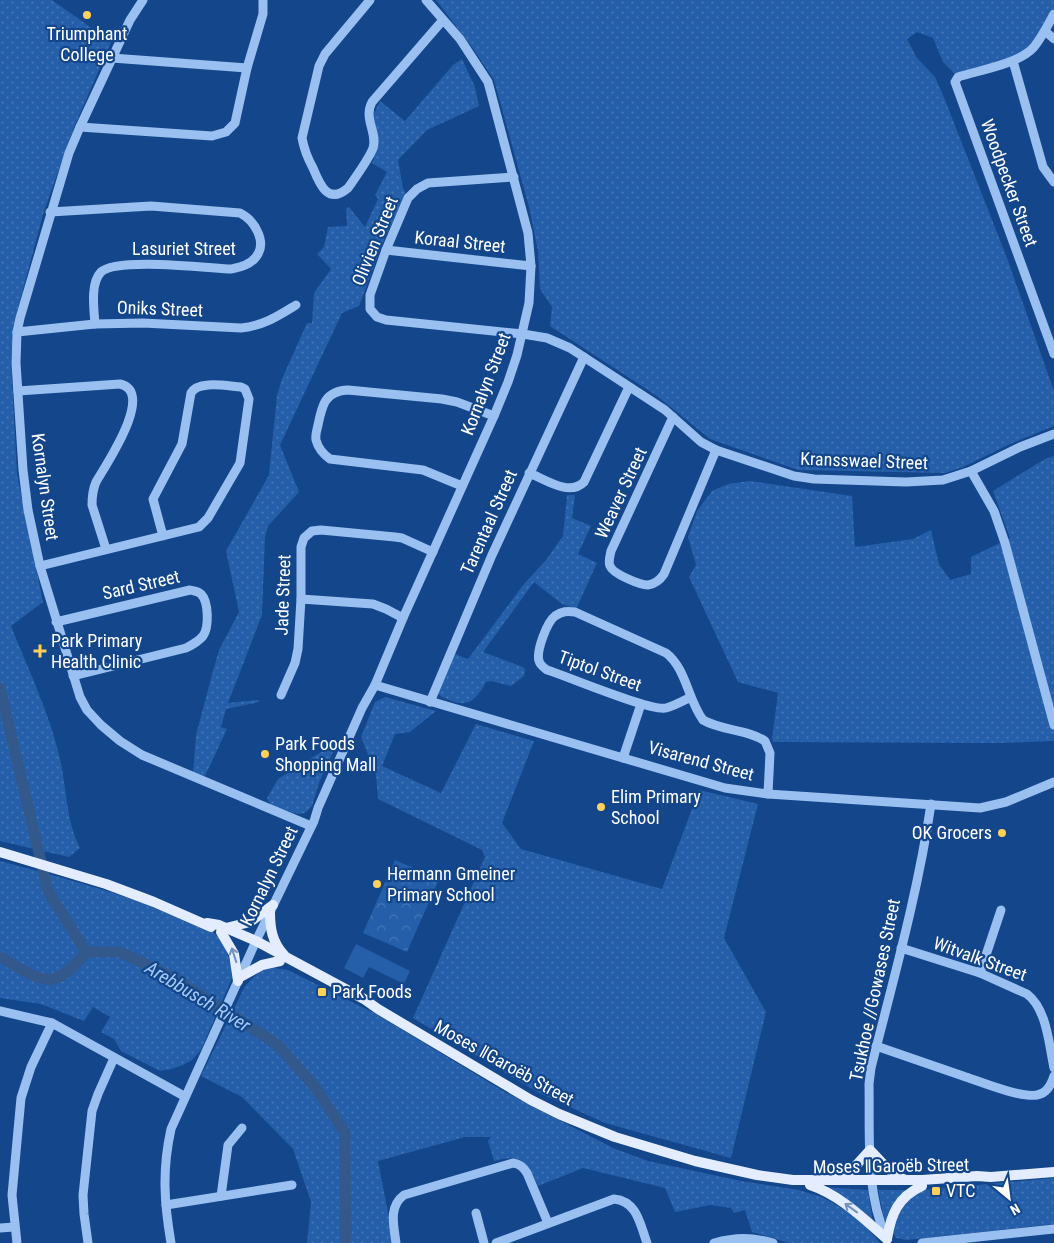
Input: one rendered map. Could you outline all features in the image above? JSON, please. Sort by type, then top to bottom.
[{"type":"main road","name":"Moses ǁGaroëb Street","points":[[5,853],[106,884],[255,944],[364,999],[530,1100],[615,1137],[670,1155],[732,1170],[793,1180],[810,1185],[872,1184],[922,1186],[978,1181],[991,1177]]},
{"type":"main road","points":[[272,908],[270,925],[273,938],[284,959],[262,965],[239,979],[234,954],[223,930],[250,922],[272,908]]},
{"type":"main road","points":[[832,1180],[850,1172],[870,1150],[889,1170],[906,1180]]},
{"type":"main road","name":"Moses ǁGaroëb Street","points":[[793,1180],[832,1180],[872,1184],[906,1180],[991,1177],[1054,1172]]},
{"type":"main road","points":[[810,1185],[820,1188],[845,1203],[862,1216],[888,1241]]},
{"type":"main road","points":[[888,1241],[892,1215],[897,1205],[913,1190],[922,1186]]},
{"type":"street","name":"Kornalyn Street","points":[[143,0],[130,20],[80,127],[50,212],[20,318],[16,363],[24,479],[33,537],[56,622],[80,697],[87,710],[106,730],[131,748],[156,761],[313,822]]},
{"type":"street","points":[[80,127],[218,135],[231,128],[235,123],[247,68],[263,14],[263,0]]},
{"type":"street","points":[[370,0],[324,54],[319,66],[302,138],[304,149],[320,186],[329,194],[337,194],[348,188],[373,148],[368,116],[372,102],[443,20]]},
{"type":"street","name":"Kornalyn Street","points":[[171,1243],[164,1176],[166,1148],[173,1123],[313,822],[362,708],[375,685],[432,552],[494,416],[508,382],[523,334],[529,303],[531,250],[527,226],[488,82],[460,39],[426,0]]},
{"type":"street","points":[[1054,14],[1045,31],[1030,50],[1012,61],[1043,167],[1054,182]]},
{"type":"street","points":[[1045,31],[1054,40]]},
{"type":"street","points":[[112,58],[247,68]]},
{"type":"street","name":"Woodpecker Street","points":[[1012,61],[958,77],[956,84],[1054,354]]},
{"type":"street","name":"Olivien Street","points":[[514,177],[423,185],[408,198],[386,250],[369,302],[370,309],[377,317],[386,320],[523,334]]},
{"type":"street","name":"Lasuriet Street","points":[[50,212],[151,206],[240,213],[246,216],[257,230],[260,238],[260,252],[256,258],[240,267],[231,269],[147,264],[108,267],[98,277],[94,293],[93,303],[96,324]]},
{"type":"street","name":"Koraal Street","points":[[386,250],[531,266]]},
{"type":"street","name":"Oniks Street","points":[[18,332],[96,324],[143,322],[241,328],[261,325],[296,305]]},
{"type":"street","name":"Kransswael Street","points":[[523,334],[547,338],[570,348],[673,417],[701,442],[716,450],[785,473],[814,479],[913,482],[943,480],[971,471],[1020,447],[1054,434]]},
{"type":"street","name":"Tarentaal Street","points":[[430,702],[492,555],[584,357]]},
{"type":"street","points":[[18,391],[120,384],[126,386],[131,392],[132,404],[126,430],[96,484],[92,498],[92,505],[106,549]]},
{"type":"street","points":[[40,566],[163,536],[202,525],[236,470],[241,457],[249,399],[245,389],[241,387],[202,385],[193,388],[182,444],[153,499],[163,536]]},
{"type":"street","points":[[529,473],[567,489],[579,487],[584,482],[629,387]]},
{"type":"street","points":[[462,486],[423,470],[330,459],[323,453],[315,438],[322,406],[329,397],[338,391],[348,390],[442,399],[457,402],[494,416]]},
{"type":"street","name":"Weaver Street","points":[[673,417],[611,551],[610,568],[635,582],[647,585],[654,584],[660,580],[716,450]]},
{"type":"street","points":[[971,471],[994,511],[1005,542],[1054,725]]},
{"type":"street","name":"Jade Street","points":[[281,695],[295,663],[298,649],[301,599],[301,547],[304,538],[312,532],[321,530],[395,536],[432,552]]},
{"type":"street","name":"Sard Street","points":[[56,622],[190,590],[200,593],[203,597],[208,621],[207,627],[204,635],[195,643],[186,648],[73,676]]},
{"type":"street","points":[[301,599],[373,604],[403,618]]},
{"type":"street","name":"Tiptol Street","points":[[691,697],[666,708],[641,704],[547,670],[542,667],[538,658],[552,619],[557,614],[565,611],[575,612],[673,659],[691,697],[699,715],[708,723],[751,735],[765,741],[770,753],[768,794]]},
{"type":"street","name":"Visarend Street","points":[[375,685],[725,788],[768,794],[980,808],[994,806],[1054,782]]},
{"type":"street","points":[[623,758],[641,704]]},
{"type":"street","name":"Tsukhoe //Gowases Street","points":[[888,1241],[878,1217],[872,1184],[869,1084],[876,1046],[901,948],[927,832],[931,804]]},
{"type":"street","points":[[980,973],[1001,910]]},
{"type":"street","name":"Witvalk Street","points":[[901,948],[980,973],[1033,998],[1042,1013],[1054,1068]]},
{"type":"street","points":[[0,1011],[52,1023],[184,1096]]},
{"type":"street","points":[[17,1243],[12,1195],[21,1098],[31,1067],[52,1023]]},
{"type":"street","points":[[876,1046],[1025,1095],[1037,1095],[1044,1092],[1051,1086],[1054,1076]]},
{"type":"street","points":[[88,1243],[83,1195],[92,1111],[114,1058]]},
{"type":"street","points":[[221,1196],[228,1145],[242,1128]]},
{"type":"street","points":[[396,1243],[393,1211],[396,1203],[404,1195],[513,1163],[524,1167],[528,1173],[548,1223]]},
{"type":"street","points":[[166,1205],[292,1185]]},
{"type":"street","points":[[496,1243],[614,1199],[622,1199],[628,1202],[634,1210],[647,1243]]},
{"type":"street","points":[[476,1213],[484,1243]]},
{"type":"street","points":[[0,1228],[14,1227]]},
{"type":"street","points":[[922,1243],[1053,1232]]},
{"type":"street","points":[[714,1243],[736,1238],[755,1238],[773,1243]]},
{"type":"green space","points":[[0,0],[52,0],[111,42],[75,125],[44,211],[13,327],[11,359],[17,474],[43,602],[11,626],[45,708],[56,742],[69,816],[80,848],[69,857],[0,841]]},
{"type":"green space","points":[[436,0],[1054,0],[1054,14],[1030,50],[958,77],[943,62],[933,38],[917,32],[907,39],[917,58],[935,77],[1007,258],[1054,391],[1054,426],[1010,444],[963,467],[945,473],[798,470],[710,439],[657,396],[550,326],[552,307],[540,289],[538,251],[529,207],[494,80],[472,47]]},
{"type":"green space","points":[[462,59],[475,87],[479,106],[427,130],[398,160],[403,188],[406,194],[383,242],[359,306],[342,313],[280,445],[299,492],[268,526],[265,537],[262,615],[228,703],[259,700],[259,702],[226,709],[221,727],[227,729],[205,776],[193,773],[196,735],[219,650],[239,612],[226,551],[269,475],[277,395],[282,379],[307,323],[312,323],[314,293],[331,269],[317,254],[324,247],[328,227],[347,226],[346,209],[349,207],[365,227],[378,199],[375,195],[387,172],[372,163],[374,159],[373,116],[380,101],[405,121],[453,65]]},
{"type":"green space","points":[[1054,456],[1054,741],[1000,743],[773,742],[778,693],[738,682],[689,577],[696,565],[688,537],[697,511],[712,491],[728,484],[750,481],[852,496],[855,547],[913,539],[931,530],[939,564],[950,580],[971,574],[971,557],[1010,538],[993,491],[1045,459]]},
{"type":"green space","points":[[567,495],[575,495],[572,518],[591,526],[578,554],[597,563],[576,609],[562,604],[534,582],[483,652],[523,667],[525,670],[524,676],[511,686],[491,681],[486,682],[477,696],[468,702],[456,702],[440,696],[438,693],[455,654],[468,659],[524,584],[546,560],[563,536]]},
{"type":"green space","points":[[385,697],[436,711],[410,732],[395,734],[382,766],[441,793],[476,724],[534,741],[502,823],[521,849],[662,889],[699,790],[758,804],[724,938],[766,1012],[731,1158],[605,1123],[539,1093],[413,1018],[485,857],[482,850],[378,799],[376,775],[361,737],[375,702]]},
{"type":"green space","points":[[329,747],[333,752],[319,783],[312,806],[305,813],[298,814],[271,806],[267,798],[278,779]]},
{"type":"green space","points":[[395,860],[439,879],[407,952],[363,933]]},
{"type":"green space","points":[[0,861],[133,899],[200,925],[218,937],[228,954],[232,978],[201,1050],[192,1060],[183,1065],[160,1071],[121,1051],[114,1039],[101,1032],[110,1017],[93,1007],[84,1021],[41,1004],[0,998]]},
{"type":"green space","points":[[356,944],[410,971],[404,984],[369,967],[363,978],[344,968]]},
{"type":"green space","points":[[273,968],[288,970],[376,1014],[505,1092],[613,1148],[648,1161],[741,1181],[799,1190],[822,1197],[858,1217],[880,1243],[789,1243],[752,1232],[745,1210],[734,1213],[731,1208],[710,1205],[675,1212],[665,1188],[583,1168],[538,1186],[527,1165],[518,1159],[494,1161],[488,1141],[491,1137],[465,1137],[378,1161],[394,1243],[307,1243],[311,1202],[293,1149],[242,1097],[201,1076],[245,986],[260,971]]},
{"type":"green space","points":[[1054,1178],[1054,1224],[906,1240],[896,1238],[892,1231],[902,1203],[923,1190]]},
{"type":"green space","points":[[822,1187],[868,1190],[873,1223]]},
{"type":"green space","points":[[878,1190],[906,1190],[892,1207],[886,1228]]},
{"type":"waterway","name":"Arebbusch River","points":[[0,688],[48,891],[86,952],[120,952],[176,979],[277,1044],[315,1087],[345,1133],[346,1243]]},
{"type":"waterway","points":[[0,957],[36,977],[54,979],[74,966],[86,952]]},
{"type":"place","name":"Triumphant College","points":[[87,15]]},
{"type":"place","name":"Park Primary Health Clinic","points":[[40,651]]},
{"type":"place","name":"Park Foods Shopping Mall","points":[[265,754]]},
{"type":"place","name":"Elim Primary School","points":[[601,807]]},
{"type":"place","name":"OK Grocers","points":[[1002,833]]},
{"type":"place","name":"Hermann Gmeiner Primary School","points":[[377,884]]},
{"type":"place","name":"Park Foods","points":[[322,992]]},
{"type":"place","name":"VTC","points":[[936,1191]]}]
